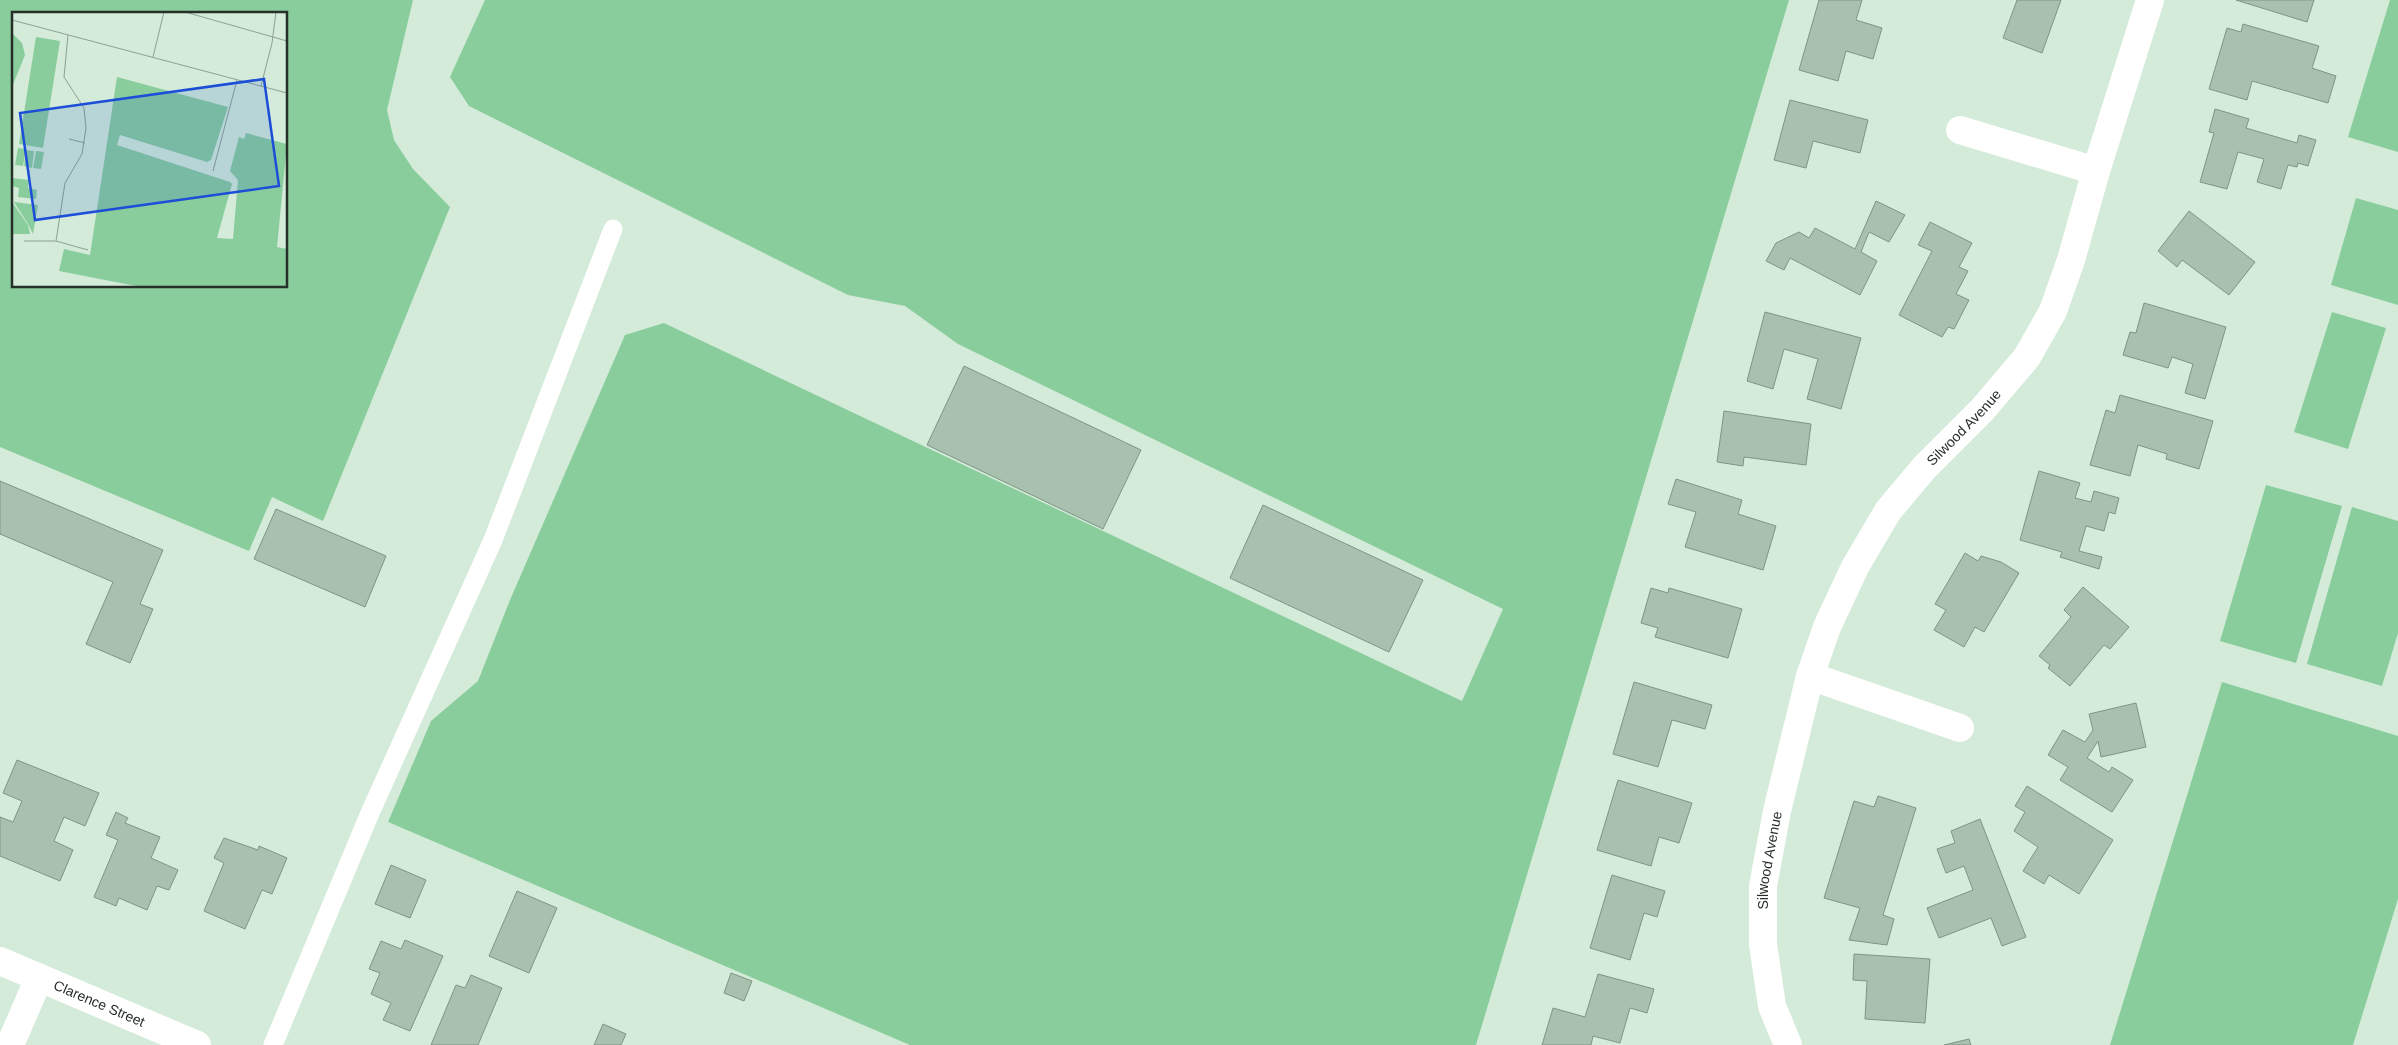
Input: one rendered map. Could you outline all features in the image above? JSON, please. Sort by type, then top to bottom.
[{"type":"street","name":"Silwood Avenue","points":[[1788,1045],[1772,1006],[1763,944],[1763,886],[1777,811],[1810,676],[1827,627],[1855,567],[1888,511],[1924,468],[1982,409],[2027,358],[2053,311],[2071,260],[2096,171],[2150,0]]},
{"type":"street","points":[[1960,130],[2096,171]]},
{"type":"street","points":[[1810,676],[1960,728]]},
{"type":"street","name":"Clarence Street","points":[[0,962],[197,1045]]},
{"type":"street","points":[[10,1045],[39,978]]},
{"type":"lane","points":[[273,1045],[370,813],[493,540],[613,230]]},
{"type":"green space","points":[[0,0],[413,0],[387,110],[394,140],[413,169],[450,207],[323,521],[272,497],[249,551],[0,447]]},
{"type":"green space","points":[[485,0],[1789,0],[1476,1045],[910,1045],[388,822],[431,721],[478,681],[510,600],[625,335],[664,323],[1462,701],[1503,609],[958,344],[905,306],[848,295],[469,106],[450,77]]},
{"type":"green space","points":[[2390,0],[2398,0],[2398,152],[2348,137]]},
{"type":"green space","points":[[2356,198],[2398,210],[2398,305],[2331,285]]},
{"type":"green space","points":[[2332,312],[2386,328],[2348,449],[2294,432]]},
{"type":"green space","points":[[2266,485],[2342,506],[2296,663],[2220,641]]},
{"type":"green space","points":[[2352,507],[2398,521],[2398,633],[2382,686],[2307,664]]},
{"type":"green space","points":[[2222,682],[2398,736],[2398,899],[2353,1045],[2110,1045]]},
{"type":"building","points":[[1819,0],[1862,0],[1856,20],[1882,28],[1873,59],[1846,51],[1838,81],[1799,70]]},
{"type":"building","points":[[2017,0],[2061,0],[2042,53],[2003,38]]},
{"type":"building","points":[[2236,0],[2314,0],[2307,22]]},
{"type":"building","points":[[2243,24],[2319,46],[2312,68],[2336,76],[2328,103],[2252,81],[2247,100],[2209,89],[2227,28],[2241,32]]},
{"type":"building","points":[[1790,100],[1868,120],[1860,153],[1813,141],[1806,168],[1774,160]]},
{"type":"building","points":[[2215,109],[2249,119],[2246,128],[2297,143],[2299,135],[2316,140],[2308,166],[2298,163],[2297,167],[2288,165],[2281,189],[2257,182],[2264,159],[2238,152],[2227,189],[2200,182],[2214,133],[2209,132]]},
{"type":"building","points":[[1876,201],[1905,215],[1889,242],[1869,232],[1861,252],[1877,261],[1860,295],[1790,258],[1784,270],[1766,261],[1776,243],[1799,232],[1809,238],[1815,228],[1855,249]]},
{"type":"building","points":[[2189,211],[2255,262],[2229,295],[2182,260],[2177,267],[2158,251]]},
{"type":"building","points":[[1930,222],[1972,243],[1959,267],[1968,271],[1956,294],[1969,300],[1954,329],[1948,327],[1942,337],[1899,315],[1932,251],[1918,245]]},
{"type":"building","points":[[2144,303],[2226,327],[2205,399],[2185,393],[2193,364],[2172,357],[2168,368],[2123,355],[2130,332],[2136,333]]},
{"type":"building","points":[[1765,312],[1861,338],[1841,409],[1807,399],[1818,359],[1784,349],[1773,389],[1747,381]]},
{"type":"building","points":[[964,366],[1141,450],[1103,529],[927,445]]},
{"type":"building","points":[[2120,395],[2213,421],[2199,469],[2166,459],[2167,454],[2138,445],[2130,476],[2090,465],[2106,410],[2115,413]]},
{"type":"building","points":[[1724,411],[1811,424],[1806,465],[1744,457],[1743,466],[1717,462]]},
{"type":"building","points":[[2039,471],[2080,483],[2075,498],[2091,502],[2094,491],[2119,498],[2115,514],[2109,512],[2104,531],[2086,526],[2079,551],[2102,557],[2099,569],[2060,557],[2062,552],[2020,540]]},
{"type":"building","points":[[1676,479],[1742,500],[1738,514],[1776,526],[1763,570],[1685,547],[1696,512],[1668,504]]},
{"type":"building","points":[[0,481],[163,550],[140,604],[153,609],[130,663],[86,644],[113,582],[0,534]]},
{"type":"building","points":[[1263,505],[1423,580],[1389,652],[1230,578]]},
{"type":"building","points":[[276,509],[386,556],[365,607],[254,559]]},
{"type":"building","points":[[1965,553],[1978,561],[1981,556],[2001,562],[2019,573],[1984,632],[1975,627],[1964,647],[1934,630],[1946,610],[1935,604]]},
{"type":"building","points":[[2083,587],[2129,627],[2110,649],[2104,645],[2070,686],[2048,668],[2050,665],[2039,656],[2071,617],[2064,610]]},
{"type":"building","points":[[1651,588],[1668,593],[1669,588],[1742,609],[1728,658],[1655,637],[1658,628],[1641,623]]},
{"type":"building","points":[[1634,682],[1712,705],[1705,729],[1672,720],[1658,767],[1613,754]]},
{"type":"building","points":[[2136,703],[2146,747],[2101,757],[2098,741],[2087,758],[2109,772],[2112,767],[2133,780],[2112,812],[2060,780],[2068,767],[2048,755],[2063,730],[2085,742],[2093,730],[2089,714]]},
{"type":"building","points":[[17,760],[99,793],[85,826],[64,817],[54,841],[73,850],[60,881],[0,856],[0,817],[13,822],[22,801],[3,793]]},
{"type":"building","points":[[1618,780],[1692,803],[1679,843],[1659,837],[1651,866],[1597,850]]},
{"type":"building","points":[[2027,786],[2113,840],[2079,894],[2049,875],[2044,884],[2023,871],[2038,847],[2014,831],[2025,812],[2015,806]]},
{"type":"building","points":[[1878,796],[1916,808],[1883,915],[1894,919],[1887,945],[1849,940],[1860,908],[1824,898],[1854,801],[1874,807]]},
{"type":"building","points":[[116,812],[128,818],[125,823],[160,837],[151,858],[178,870],[169,890],[157,886],[147,910],[119,898],[116,906],[94,897],[118,840],[106,835]]},
{"type":"building","points":[[1980,819],[2026,937],[2002,946],[1991,918],[1939,938],[1927,908],[1973,890],[1964,866],[1946,873],[1937,849],[1955,843],[1951,831]]},
{"type":"building","points":[[224,838],[258,850],[259,846],[287,858],[272,894],[262,890],[245,929],[204,911],[224,863],[214,858]]},
{"type":"building","points":[[391,865],[426,880],[410,918],[375,904]]},
{"type":"building","points":[[1612,875],[1665,891],[1657,917],[1644,913],[1630,960],[1590,948]]},
{"type":"building","points":[[517,891],[557,908],[529,973],[489,956]]},
{"type":"building","points":[[405,940],[443,956],[410,1031],[383,1020],[391,1003],[371,994],[380,973],[369,969],[381,941],[401,949]]},
{"type":"building","points":[[1854,954],[1930,959],[1925,1023],[1865,1019],[1867,981],[1853,980]]},
{"type":"building","points":[[731,973],[752,981],[744,1001],[724,993]]},
{"type":"building","points":[[1598,974],[1654,989],[1647,1013],[1630,1008],[1620,1043],[1593,1036],[1591,1045],[1542,1045],[1553,1008],[1585,1017]]},
{"type":"building","points":[[471,975],[502,988],[478,1045],[431,1045],[456,985],[465,988]]},
{"type":"building","points":[[603,1024],[626,1034],[621,1045],[594,1045]]},
{"type":"building","points":[[1969,1039],[1971,1045],[1944,1045]]}]
